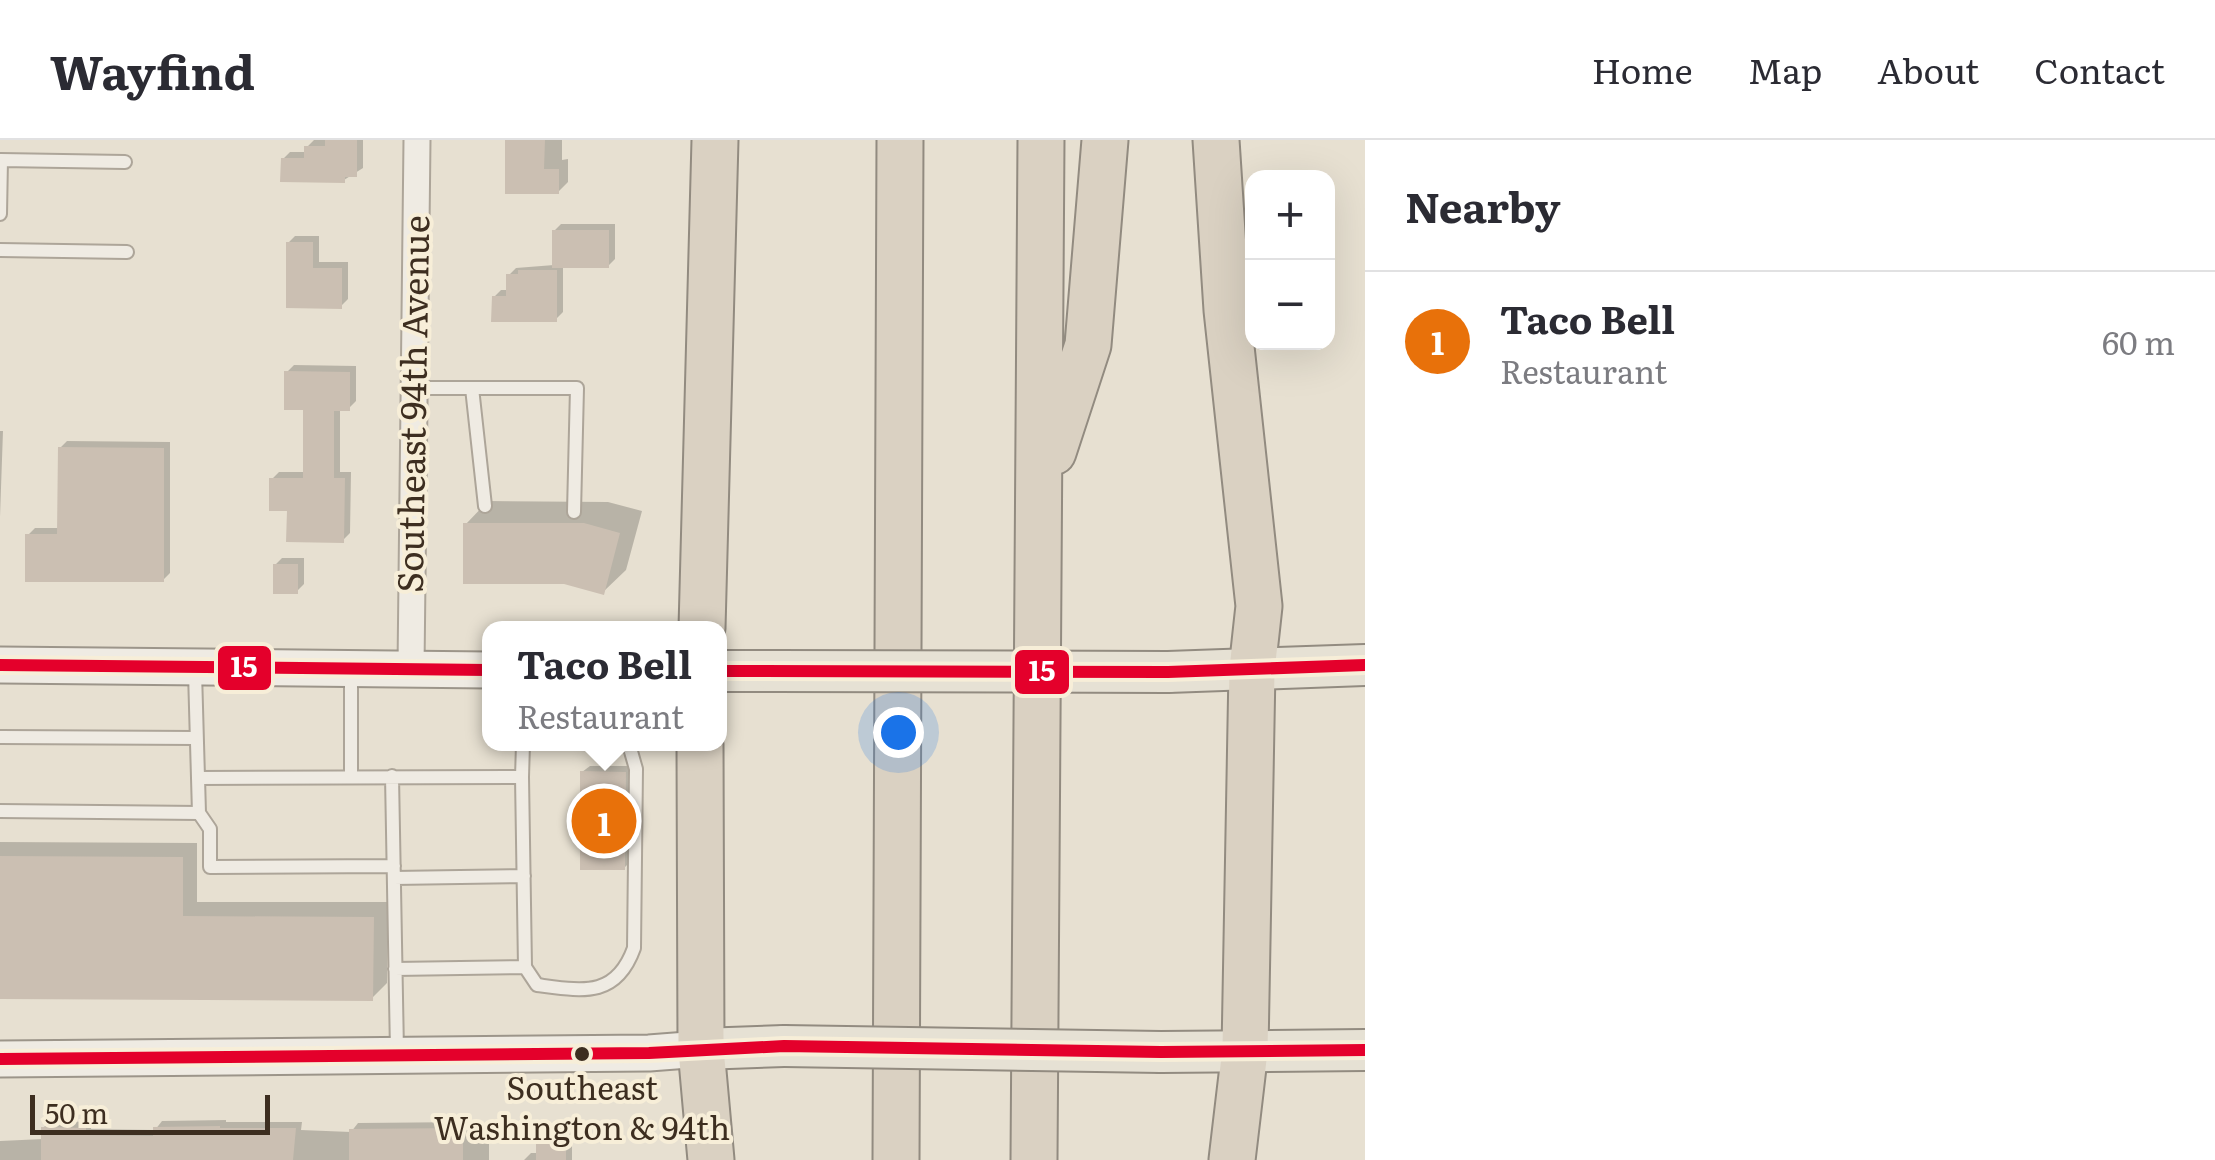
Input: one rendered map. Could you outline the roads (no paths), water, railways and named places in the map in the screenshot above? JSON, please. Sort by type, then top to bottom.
[{"type":"highway","points":[[702,621],[715,140]]},
{"type":"highway","points":[[896,1160],[900,140]]},
{"type":"highway","points":[[1034,1160],[1041,140]]},
{"type":"highway","points":[[1040,494],[1088,345],[1105,140]]},
{"type":"highway","points":[[1216,140],[1227,310],[1259,606],[1252,670],[1244,1050],[1232,1160]]},
{"type":"highway","points":[[700,751],[701,1049],[712,1160]]},
{"type":"main road","points":[[0,665],[482,670]]},
{"type":"main road","points":[[727,671],[1168,672],[1365,665]]},
{"type":"main road","points":[[0,1059],[649,1053],[784,1046],[1161,1052],[1365,1050]]},
{"type":"street","name":"Southeast 94th Avenue","points":[[411,668],[417,140]]},
{"type":"lane","points":[[0,214],[1,160],[125,162]]},
{"type":"lane","points":[[0,250],[127,252]]},
{"type":"lane","points":[[414,388],[577,388],[574,512]]},
{"type":"lane","points":[[472,388],[485,506]]},
{"type":"lane","points":[[194,665],[199,812],[210,829],[210,867],[524,876]]},
{"type":"lane","points":[[351,668],[351,776]]},
{"type":"lane","points":[[0,737],[196,738]]},
{"type":"lane","points":[[523,751],[525,967],[537,985],[567,988],[605,986],[626,970],[634,948],[636,769],[631,751]]},
{"type":"lane","points":[[392,776],[396,1055]]},
{"type":"lane","points":[[198,778],[522,777]]},
{"type":"lane","points":[[0,811],[199,812]]},
{"type":"lane","points":[[396,970],[525,967]]},
{"type":"place","name":"Taco Bell","points":[[604,821]]},
{"type":"place","name":"Southeast Washington & 94th","points":[[582,1054]]}]
